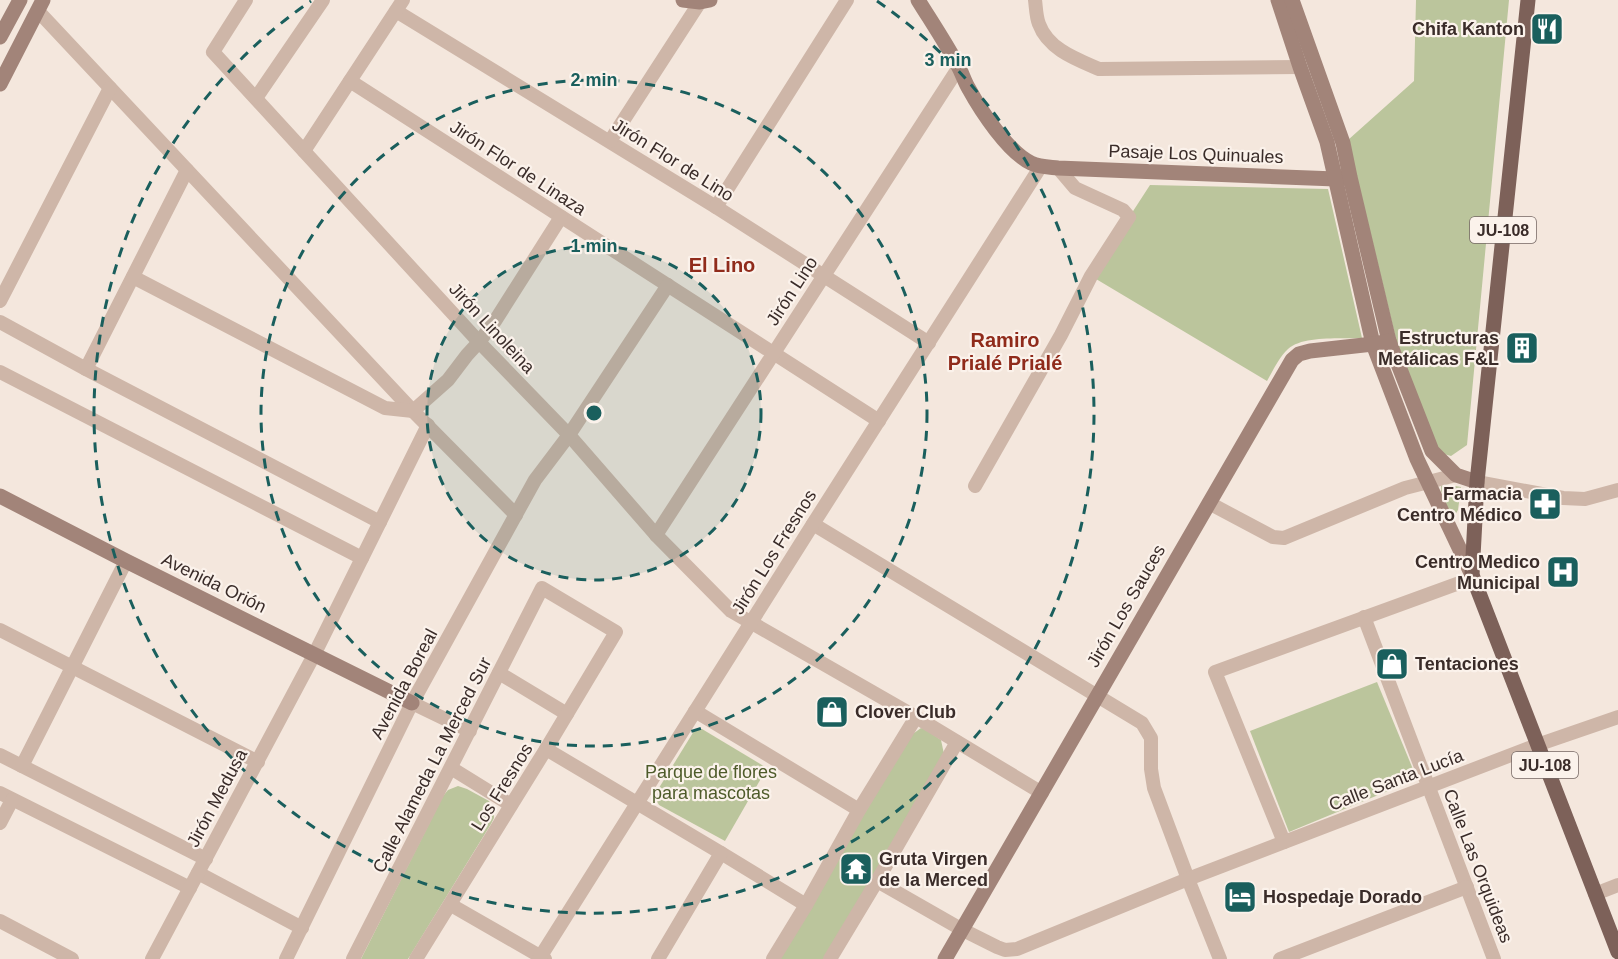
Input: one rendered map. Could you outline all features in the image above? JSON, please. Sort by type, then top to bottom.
[{"type":"main road","name":"JU-108","points":[[1528,0],[1477,482],[1472,577],[1618,952]]},
{"type":"street","points":[[0,37],[20,0]]},
{"type":"street","name":"Jirón Linoleina","points":[[246,0],[213,52],[479,342],[569,435],[656,535],[731,611],[916,717],[1042,793]]},
{"type":"street","points":[[256,98],[323,0]]},
{"type":"street","points":[[683,0],[705,1]]},
{"type":"street","points":[[716,207],[847,0]]},
{"type":"street","points":[[918,0],[959,67],[968,88],[1003,138],[1019,156],[1041,166]]},
{"type":"street","points":[[1035,0],[1039,25],[1051,43],[1071,57],[1099,69],[1300,68]]},
{"type":"street","points":[[1278,0],[1300,68],[1343,178],[1389,341],[1432,451],[1456,475],[1477,482],[1563,498],[1585,498],[1618,490]]},
{"type":"street","points":[[1284,842],[1215,672],[1472,577],[1428,483],[1373,344],[1343,178],[1343,143],[1292,0]]},
{"type":"street","points":[[610,141],[705,1]]},
{"type":"street","points":[[304,151],[400,5]]},
{"type":"street","name":"Jirón Flor de Lino","points":[[400,5],[929,343]]},
{"type":"street","points":[[0,84],[40,6],[110,88],[413,411],[516,515]]},
{"type":"street","name":"Jirón Lino","points":[[656,535],[959,67]]},
{"type":"street","name":"Jirón Flor de Linaza","points":[[350,81],[879,421]]},
{"type":"street","points":[[0,302],[110,88]]},
{"type":"street","name":"Pasaje Los Quinuales","points":[[1041,166],[1343,178]]},
{"type":"street","name":"Jirón Los Fresnos","points":[[541,958],[636,803],[1041,166]]},
{"type":"street","points":[[975,486],[1091,276],[1129,217],[1123,210],[1075,188],[1058,168]]},
{"type":"street","points":[[86,369],[187,170]]},
{"type":"street","points":[[133,277],[385,408],[413,411],[448,380],[479,342],[495,321],[561,217]]},
{"type":"street","name":"Avenida Boreal","points":[[286,959],[412,703],[535,480],[569,435],[668,285]]},
{"type":"street","points":[[0,322],[380,522]]},
{"type":"street","name":"Jirón Los Sauces","points":[[945,959],[1292,360],[1299,354],[1310,351],[1389,341]]},
{"type":"street","points":[[0,372],[362,558]]},
{"type":"street","name":"Jirón Medusa","points":[[152,959],[314,655],[428,425]]},
{"type":"street","points":[[1209,503],[1273,537],[1284,538],[1405,488],[1456,475]]},
{"type":"street","name":"Avenida Orión","points":[[0,496],[412,703]]},
{"type":"street","points":[[813,524],[1142,723],[1151,738],[1151,769],[1155,788],[1220,959]]},
{"type":"street","points":[[22,766],[126,561]]},
{"type":"street","name":"Los Fresnos","points":[[416,959],[616,632],[542,588]]},
{"type":"street","name":"Calle Alameda La Merced Sur","points":[[353,959],[542,588]]},
{"type":"street","name":"Calle Las Orquideas","points":[[1364,617],[1494,959]]},
{"type":"street","points":[[0,630],[258,762]]},
{"type":"street","points":[[499,673],[567,714]]},
{"type":"street","points":[[412,703],[470,731]]},
{"type":"street","points":[[695,711],[859,810]]},
{"type":"street","points":[[773,959],[916,717]]},
{"type":"street","name":"Calle Santa Lucía","points":[[877,881],[997,947],[1005,950],[1017,949],[1188,879],[1537,745],[1618,717]]},
{"type":"street","points":[[830,959],[957,742]]},
{"type":"street","points":[[546,749],[806,905]]},
{"type":"street","points":[[0,755],[206,859]]},
{"type":"street","points":[[451,768],[511,806]]},
{"type":"street","points":[[0,823],[6,796],[190,888]]},
{"type":"street","points":[[658,959],[722,853]]},
{"type":"street","points":[[198,873],[302,928]]},
{"type":"street","points":[[1595,894],[1618,885]]},
{"type":"street","points":[[1280,959],[1467,887]]},
{"type":"street","points":[[451,905],[541,958]]},
{"type":"street","points":[[0,921],[72,959]]},
{"type":"green space","points":[[1416,0],[1509,0],[1467,445],[1451,456],[1437,452],[1399,352],[1348,140],[1414,81]]},
{"type":"green space","points":[[1150,185],[1328,189],[1362,338],[1313,340],[1295,345],[1282,356],[1267,381],[1091,276]]},
{"type":"green space","points":[[1444,484],[1461,487],[1458,510],[1455,515],[1451,516],[1441,491],[1441,486]]},
{"type":"green space","points":[[1377,682],[1417,779],[1289,832],[1250,731]]},
{"type":"green space","points":[[921,728],[941,740],[944,754],[824,959],[779,959],[910,736]]},
{"type":"green space","name":"Parque de flores para mascotas","points":[[702,729],[767,768],[725,841],[659,805],[654,796],[694,731]]},
{"type":"green space","points":[[458,786],[489,801],[494,810],[491,824],[408,959],[361,959],[443,796],[448,790]]},
{"type":"place","name":"Chifa Kanton","points":[[1547,29]]},
{"type":"place","name":"Estructuras Metálicas F&L","points":[[1522,348]]},
{"type":"place","name":"Farmacia Centro Médico","points":[[1545,504]]},
{"type":"place","name":"Centro Medico Municipal","points":[[1563,572]]},
{"type":"place","name":"Tentaciones","points":[[1392,664]]},
{"type":"place","name":"Clover Club","points":[[832,712]]},
{"type":"place","name":"Gruta Virgen de la Merced","points":[[856,869]]},
{"type":"place","name":"Hospedaje Dorado","points":[[1240,897]]},
{"type":"district","name":"El Lino","points":[[722,265]]},
{"type":"district","name":"Ramiro Prialé Prialé","points":[[1005,352]]}]
